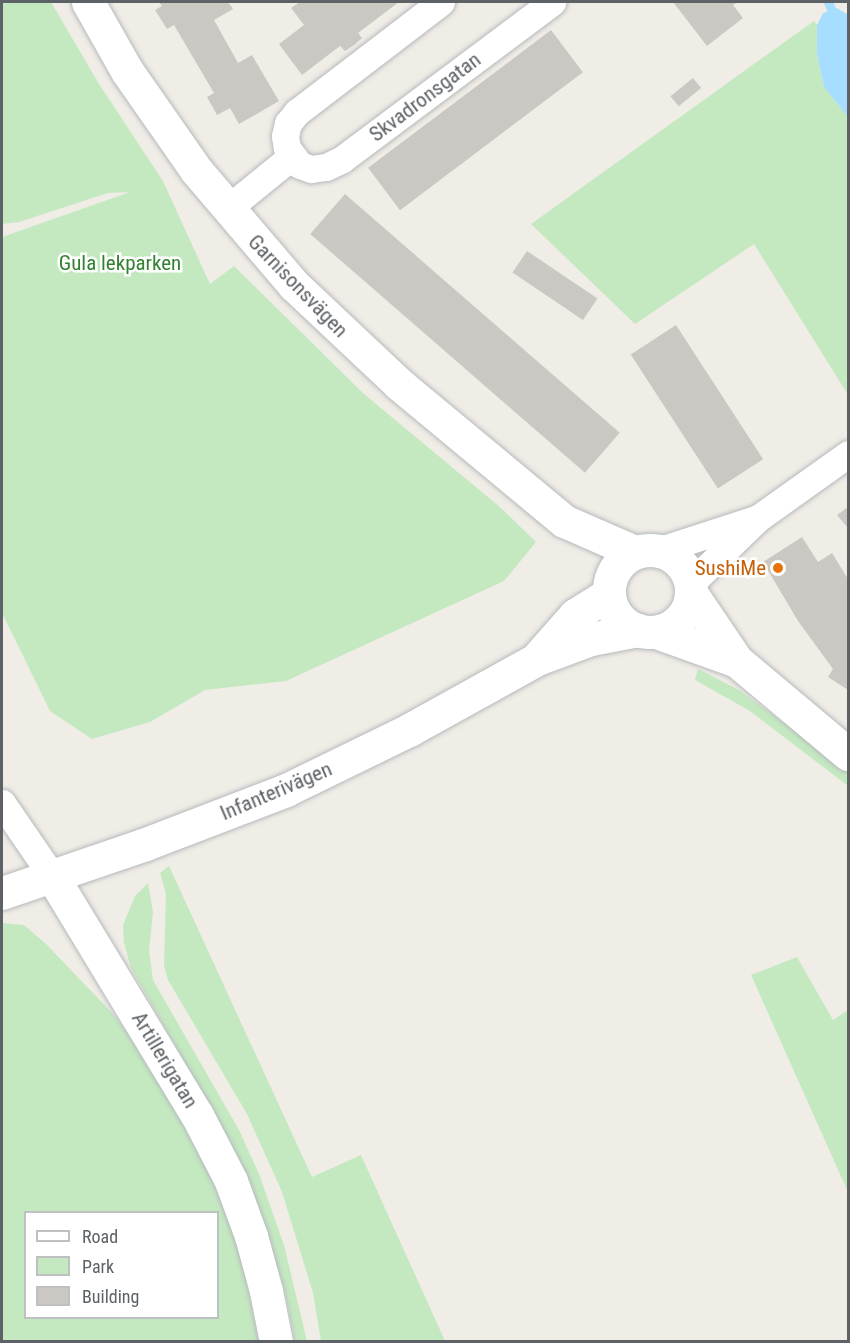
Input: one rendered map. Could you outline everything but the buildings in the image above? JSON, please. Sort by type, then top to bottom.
[{"type":"street","name":"Garnisonsvägen","points":[[88,2],[154,111],[227,209],[278,268],[365,354],[564,521],[609,590]]},
{"type":"street","points":[[227,209],[291,157],[285,136],[288,123],[297,112],[441,2]]},
{"type":"street","name":"Skvadronsgatan","points":[[291,157],[300,165],[311,169],[326,167],[341,160],[552,2]]},
{"type":"street","points":[[647,631],[673,625],[690,602],[691,588],[757,519],[849,454]]},
{"type":"street","points":[[737,661],[647,631],[618,617],[609,590],[614,569],[647,551],[757,519]]},
{"type":"street","name":"Garnisonsvägen","points":[[564,521],[647,551]]},
{"type":"street","points":[[647,551],[683,566],[691,588],[737,661],[849,754]]},
{"type":"street","name":"Infanterivägen","points":[[537,659],[575,615],[609,590]]},
{"type":"street","name":"Infanterivägen","points":[[2,893],[142,845],[286,790],[418,726],[537,659],[591,639],[647,631]]},
{"type":"street","name":"Artillerigatan","points":[[2,803],[52,876],[197,1114],[231,1181],[251,1236],[266,1291],[276,1341]]},
{"type":"green space","name":"Gula lekparken","points":[[2,2],[51,2],[99,84],[163,181],[210,284],[234,266],[364,394],[501,508],[536,542],[504,581],[286,681],[205,690],[150,722],[92,739],[50,711],[2,613],[2,237],[130,192],[108,193],[19,222],[2,224]]},
{"type":"green space","points":[[814,21],[817,25],[817,54],[824,87],[848,117],[848,395],[754,244],[635,324],[531,224]]},
{"type":"green space","points":[[698,669],[739,690],[848,771],[848,786],[750,711],[695,680]]},
{"type":"green space","points":[[169,866],[312,1177],[361,1155],[445,1341],[321,1341],[313,1293],[282,1192],[247,1114],[168,980],[164,966],[166,894],[160,873]]},
{"type":"green space","points":[[148,883],[153,912],[149,950],[153,980],[239,1130],[259,1174],[284,1245],[307,1341],[295,1341],[285,1292],[269,1238],[228,1138],[131,968],[124,943],[123,925],[135,896]]},
{"type":"green space","points":[[2,923],[24,925],[46,944],[115,1016],[159,1077],[197,1147],[223,1205],[242,1260],[259,1341],[2,1341]]},
{"type":"green space","points":[[797,957],[833,1020],[848,1010],[848,1192],[751,975]]},
{"type":"water","points":[[837,8],[848,15],[848,117],[824,87],[817,54],[817,25],[823,13]]},
{"type":"waterway","points":[[828,2],[831,9]]},
{"type":"place","name":"SushiMe","points":[[778,568]]}]
